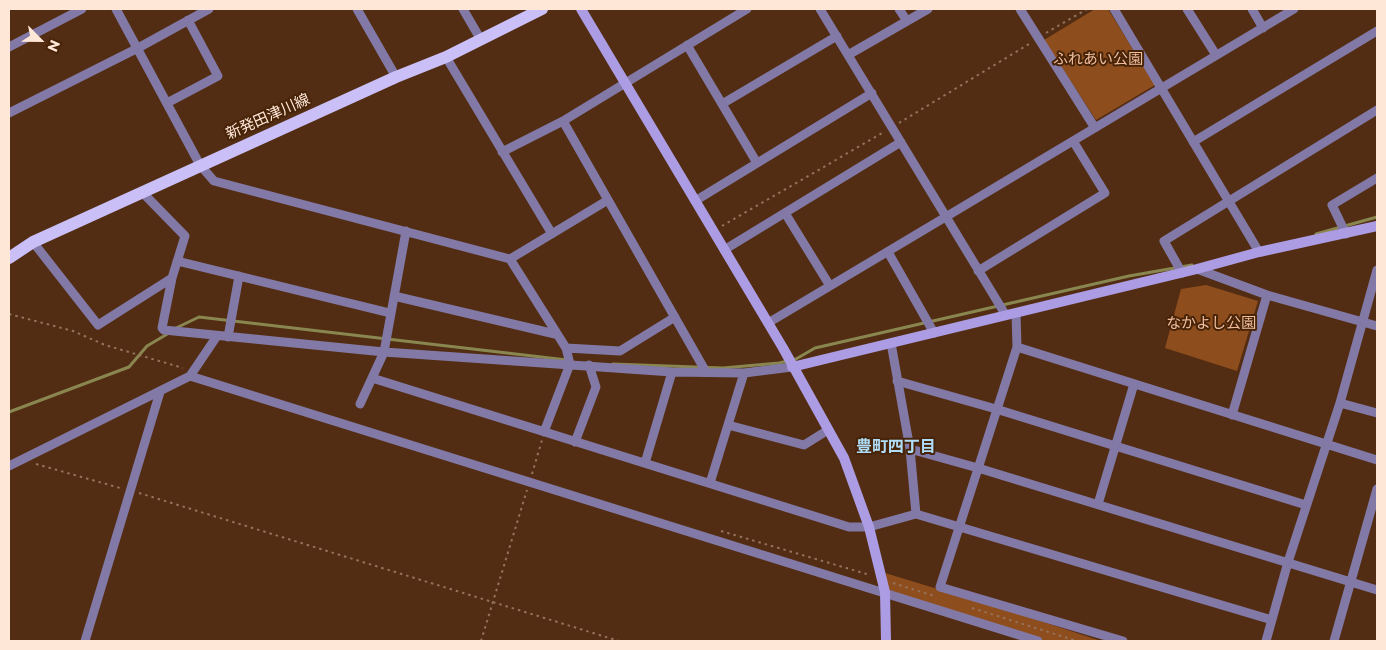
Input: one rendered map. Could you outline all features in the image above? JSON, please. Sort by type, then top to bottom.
[{"type":"main road","name":"新発田津川線","points":[[9,258],[33,242],[396,77],[446,57],[542,9]]},
{"type":"street","points":[[9,47],[82,9]]},
{"type":"street","points":[[116,9],[200,166],[214,181],[510,259],[555,334],[566,348],[570,364],[544,432]]},
{"type":"street","points":[[9,113],[138,48],[209,9]]},
{"type":"street","points":[[357,9],[396,77]]},
{"type":"street","points":[[462,9],[481,40]]},
{"type":"street","points":[[581,9],[768,324],[844,458],[869,527],[885,592],[886,641]]},
{"type":"street","points":[[502,152],[563,121],[747,9]]},
{"type":"street","points":[[820,9],[1005,314]]},
{"type":"street","points":[[899,9],[907,21]]},
{"type":"street","points":[[848,55],[928,9]]},
{"type":"street","points":[[1020,9],[1095,128]]},
{"type":"street","points":[[1114,9],[1259,252]]},
{"type":"street","points":[[1186,9],[1216,56]]},
{"type":"street","points":[[1252,9],[1263,28]]},
{"type":"street","points":[[768,324],[1294,9]]},
{"type":"street","points":[[167,102],[218,76],[188,20]]},
{"type":"street","points":[[1193,142],[1377,31]]},
{"type":"street","points":[[722,104],[837,36]]},
{"type":"street","points":[[687,45],[757,163]]},
{"type":"street","points":[[446,57],[552,234]]},
{"type":"street","points":[[695,201],[872,93]]},
{"type":"street","points":[[1182,273],[1164,241],[1377,110]]},
{"type":"street","points":[[563,121],[706,372]]},
{"type":"street","points":[[978,271],[1105,193],[1073,141]]},
{"type":"street","points":[[724,250],[901,142]]},
{"type":"street","points":[[1346,234],[1332,205],[1377,178]]},
{"type":"street","points":[[142,192],[185,236],[172,278],[162,328],[164,330],[175,333],[384,352],[672,372],[744,373],[792,367],[1005,314],[1016,313],[1182,273],[1259,252],[1377,226]]},
{"type":"street","points":[[510,259],[608,200]]},
{"type":"street","points":[[785,213],[830,286]]},
{"type":"street","points":[[360,404],[384,352],[406,231]]},
{"type":"street","points":[[33,242],[98,325],[172,278]]},
{"type":"street","points":[[888,252],[934,333]]},
{"type":"street","points":[[177,261],[390,313]]},
{"type":"street","points":[[1198,269],[1267,295],[1377,326]]},
{"type":"street","points":[[1266,641],[1288,562],[1340,402],[1377,270]]},
{"type":"street","points":[[228,337],[239,276]]},
{"type":"street","points":[[1232,415],[1267,295]]},
{"type":"street","points":[[394,296],[555,334]]},
{"type":"street","points":[[1016,313],[1017,347],[940,587],[1124,641]]},
{"type":"street","points":[[566,348],[620,351],[674,317]]},
{"type":"street","points":[[9,466],[190,376],[216,336]]},
{"type":"street","points":[[891,343],[910,449],[916,514]]},
{"type":"street","points":[[1017,347],[1377,460]]},
{"type":"street","points":[[576,442],[596,387],[589,366]]},
{"type":"street","points":[[645,463],[672,372]]},
{"type":"street","points":[[710,484],[744,373]]},
{"type":"street","points":[[190,376],[529,484],[885,592],[1012,637],[1038,641]]},
{"type":"street","points":[[372,378],[849,526],[869,527],[916,514],[1272,620]]},
{"type":"street","points":[[898,382],[996,409],[1306,505]]},
{"type":"street","points":[[1098,504],[1134,384]]},
{"type":"street","points":[[85,641],[160,392]]},
{"type":"street","points":[[1340,402],[1377,413]]},
{"type":"street","points":[[728,425],[804,445],[828,430]]},
{"type":"street","points":[[910,449],[1098,504],[1377,590]]},
{"type":"street","points":[[1334,641],[1377,489]]},
{"type":"path","points":[[713,231],[892,127],[1087,9]]},
{"type":"path","points":[[9,314],[73,330],[105,345],[146,357]]},
{"type":"path","points":[[481,641],[544,432]]},
{"type":"path","points":[[21,459],[619,641]]},
{"type":"green space","name":"ふれあい公園","points":[[1095,9],[1108,9],[1155,85],[1096,120],[1044,40]]},
{"type":"green space","name":"なかよし公園","points":[[1206,285],[1258,301],[1237,371],[1165,348],[1181,289]]},
{"type":"green space","points":[[882,572],[1101,641],[1046,641],[886,591]]},
{"type":"waterway","points":[[1316,234],[1377,217]]},
{"type":"waterway","points":[[613,364],[723,368],[779,363],[796,359],[815,348],[1129,276],[1192,265]]},
{"type":"waterway","points":[[174,329],[199,317],[567,360]]},
{"type":"waterway","points":[[9,412],[129,367],[147,346],[169,333]]},
{"type":"district","name":"豊町四丁目","points":[[896,447]]}]
